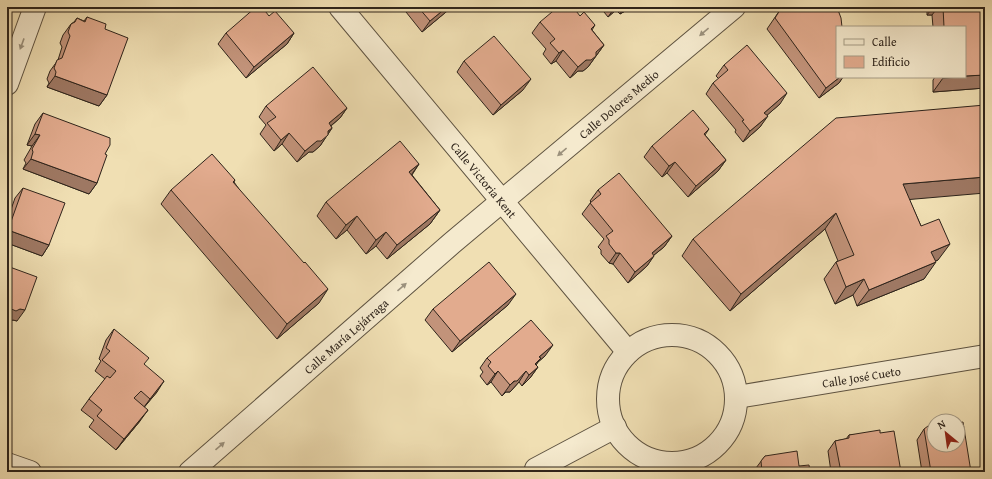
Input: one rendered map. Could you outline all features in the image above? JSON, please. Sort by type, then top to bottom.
[{"type":"street","points":[[7,84],[35,7]]},
{"type":"street","name":"Calle Victoria Kent","points":[[340,7],[628,352]]},
{"type":"street","name":"Calle Dolores Medio","points":[[503,201],[734,7]]},
{"type":"street","name":"Calle María Lejárraga","points":[[190,472],[452,243],[503,201]]},
{"type":"street","points":[[670,334],[698,340],[717,352],[733,375],[737,397],[733,420],[722,440],[701,457],[680,467],[656,461],[635,452],[620,438],[610,418],[608,402],[610,380],[628,352],[648,339],[670,334]]},
{"type":"street","name":"Calle José Cueto","points":[[737,397],[985,356]]},
{"type":"street","points":[[536,468],[615,427]]},
{"type":"street","points":[[7,464],[30,472]]},
{"type":"building","points":[[256,7],[262,7],[269,16],[275,11],[294,33],[254,67],[226,33]]},
{"type":"building","points":[[418,7],[447,7],[430,21]]},
{"type":"building","points":[[558,7],[573,7],[580,16],[584,12],[595,25],[591,29],[604,45],[596,52],[596,56],[591,60],[586,60],[578,67],[563,50],[559,53],[550,43],[555,39],[540,22]]},
{"type":"building","points":[[782,7],[836,7],[841,18],[842,26],[836,26],[836,78],[839,78],[826,88],[775,18]]},
{"type":"building","points":[[943,7],[985,7],[985,75],[966,76],[966,26],[944,26]]},
{"type":"building","points":[[87,17],[106,24],[105,29],[128,38],[107,95],[55,76],[56,72],[54,68],[57,60],[62,58],[70,36],[68,32],[71,24],[75,22],[77,18],[85,22]]},
{"type":"building","points":[[494,36],[531,79],[501,105],[464,61]]},
{"type":"building","points":[[747,45],[787,93],[764,113],[768,116],[750,131],[742,121],[744,120],[713,83],[728,70],[724,65]]},
{"type":"building","points":[[313,67],[347,108],[329,123],[332,128],[328,131],[328,135],[321,141],[317,141],[305,151],[289,133],[281,140],[267,123],[276,117],[266,106]]},
{"type":"building","points":[[985,105],[985,177],[903,184],[921,226],[939,219],[950,244],[931,252],[936,262],[869,290],[864,279],[846,287],[836,262],[854,255],[836,213],[741,294],[693,239],[836,118]]},
{"type":"building","points":[[693,110],[709,129],[704,134],[726,160],[696,186],[675,162],[669,166],[652,146]]},
{"type":"building","points":[[43,113],[110,138],[110,145],[105,154],[107,155],[97,183],[31,159],[33,152],[32,149],[40,135],[35,134]]},
{"type":"building","points":[[400,141],[419,164],[409,172],[440,210],[397,245],[386,232],[376,240],[357,216],[346,225],[326,202]]},
{"type":"building","points":[[212,154],[235,180],[233,182],[328,289],[287,324],[171,190]]},
{"type":"building","points":[[619,173],[672,236],[652,253],[654,256],[635,272],[620,253],[616,253],[609,244],[609,240],[606,236],[613,231],[590,203],[601,194],[598,190]]},
{"type":"building","points":[[23,188],[65,203],[49,245],[8,230]]},
{"type":"building","points":[[489,262],[516,294],[460,341],[433,309]]},
{"type":"building","points":[[7,266],[37,277],[25,310],[20,309],[16,311],[9,308],[7,304]]},
{"type":"building","points":[[531,320],[553,345],[539,357],[541,358],[535,364],[538,367],[529,375],[526,371],[517,381],[514,381],[510,385],[498,371],[495,374],[488,366],[491,362],[487,358]]},
{"type":"building","points":[[114,329],[149,358],[144,364],[164,381],[150,399],[141,391],[134,398],[148,410],[124,439],[97,416],[102,410],[89,399],[107,376],[110,378],[116,371],[102,360],[110,351],[106,348]]},
{"type":"building","points":[[926,428],[926,441],[924,429]]},
{"type":"building","points":[[880,430],[880,433],[894,431],[901,472],[841,472],[835,441],[849,438],[849,435]]},
{"type":"building","points":[[966,441],[971,472],[931,472],[928,453],[966,453]]},
{"type":"building","points":[[797,451],[799,466],[809,465],[810,472],[762,472],[761,461],[765,456]]}]
